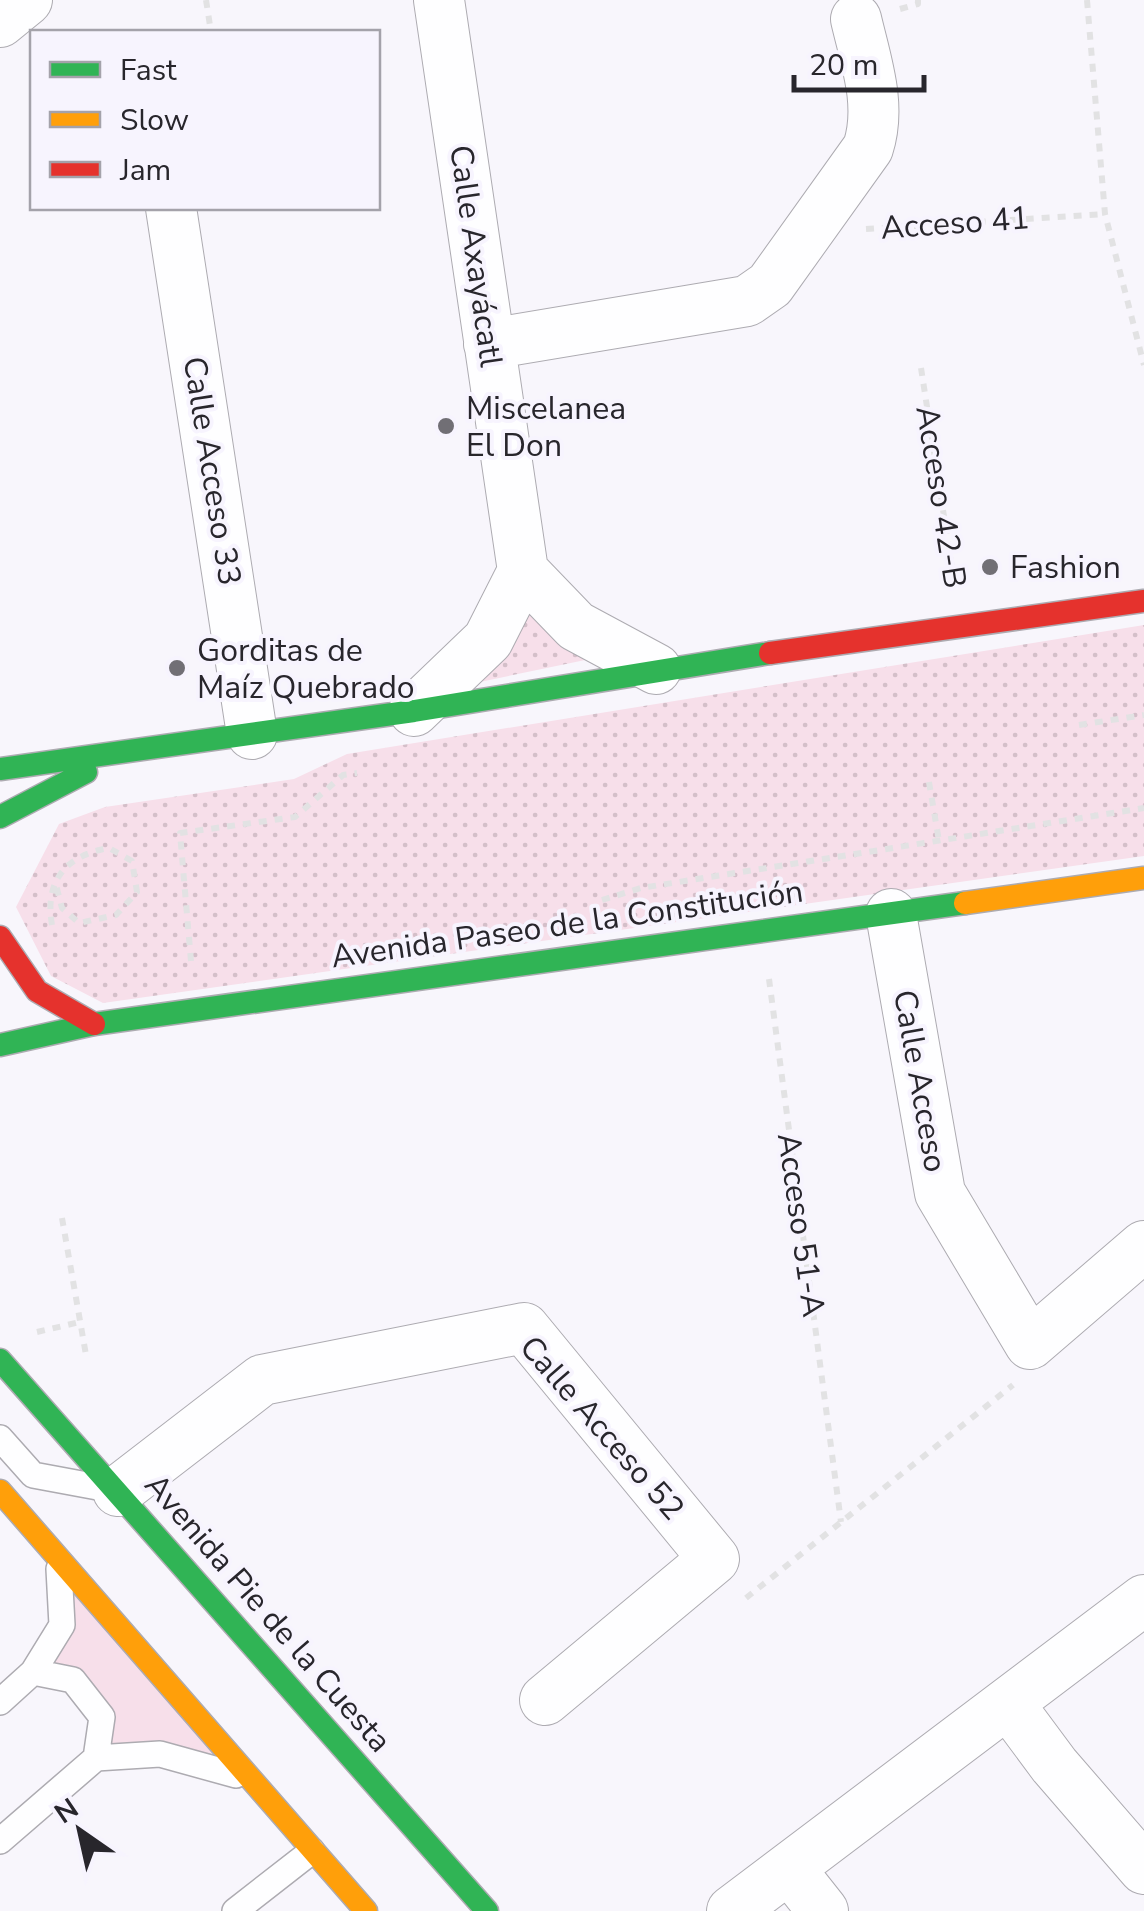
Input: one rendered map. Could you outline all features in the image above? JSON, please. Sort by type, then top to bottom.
[{"type":"street","points":[[0,22],[27,0]]},
{"type":"street","name":"Calle Axayácatl","points":[[439,0],[523,571]]},
{"type":"street","points":[[489,344],[747,301],[770,285],[868,148],[875,127],[874,96],[856,19]]},
{"type":"street","name":"Calle Acceso 33","points":[[172,210],[252,734]]},
{"type":"street","points":[[414,710],[488,640],[523,571],[576,626],[656,669]]},
{"type":"street","points":[[0,769],[362,718],[656,669],[1144,601]]},
{"type":"street","points":[[3,828],[28,802],[119,754]]},
{"type":"street","name":"Avenida Paseo de la Constitución","points":[[0,1045],[94,1024],[762,928],[1144,878]]},
{"type":"street","name":"Calle Acceso","points":[[891,914],[940,1193],[1030,1344]]},
{"type":"street","points":[[0,938],[18,972],[46,1002],[94,1024]]},
{"type":"street","points":[[1030,1344],[1144,1246]]},
{"type":"street","name":"Calle Acceso 52","points":[[118,1491],[262,1380],[524,1328],[714,1559]]},
{"type":"street","name":"Avenida Pie de la Cuesta","points":[[0,1360],[487,1911]]},
{"type":"street","points":[[0,1492],[366,1911]]},
{"type":"street","points":[[545,1700],[714,1559]]},
{"type":"street","points":[[732,1911],[1144,1600]]},
{"type":"street","points":[[1008,1702],[1054,1765],[1144,1869]]},
{"type":"street","points":[[788,1868],[822,1911]]},
{"type":"lane","points":[[0,1438],[33,1475],[118,1491]]},
{"type":"lane","points":[[0,1702],[34,1672],[62,1625],[59,1560]]},
{"type":"lane","points":[[34,1672],[74,1680],[102,1716],[96,1758]]},
{"type":"lane","points":[[0,1841],[96,1758],[160,1754],[250,1779]]},
{"type":"lane","points":[[235,1911],[312,1851]]},
{"type":"path","points":[[206,0],[211,30]]},
{"type":"path","points":[[1087,0],[1105,214],[1144,365]]},
{"type":"path","name":"Acceso 41","points":[[805,233],[1105,214]]},
{"type":"path","name":"Acceso 42-B","points":[[921,368],[961,626]]},
{"type":"path","points":[[1079,724],[1144,715]]},
{"type":"path","points":[[191,961],[180,832],[295,818],[343,775],[372,770],[362,718]]},
{"type":"path","points":[[929,782],[939,841]]},
{"type":"path","points":[[590,904],[641,888],[1144,808]]},
{"type":"path","points":[[54,934],[48,904],[55,881],[64,864],[86,852],[110,848],[132,862],[137,892],[116,915],[79,922],[62,908],[55,881]]},
{"type":"path","name":"Acceso 51-A","points":[[762,928],[840,1522]]},
{"type":"path","points":[[174,964],[210,959]]},
{"type":"path","points":[[62,1218],[86,1355]]},
{"type":"path","points":[[714,1559],[744,1600],[1040,1364],[1030,1344]]},
{"type":"shaded area","points":[[525,604],[590,659],[475,683]]},
{"type":"shaded area","points":[[1144,625],[1144,856],[103,1003],[51,976],[16,907],[59,824],[105,807],[294,779],[347,754]]},
{"type":"shaded area","points":[[59,1559],[250,1779],[96,1758],[102,1716],[73,1680],[33,1672],[62,1625]]},
{"type":"traffic: fast","points":[[0,769],[414,711],[770,653]]},
{"type":"traffic: fast","points":[[0,817],[86,772]]},
{"type":"traffic: fast","points":[[0,1045],[94,1024],[965,903]]},
{"type":"traffic: fast","points":[[0,1360],[487,1911]]},
{"type":"traffic: slow","points":[[965,903],[1144,878]]},
{"type":"traffic: slow","points":[[0,1491],[366,1911]]},
{"type":"traffic: jam","points":[[770,653],[1144,601]]},
{"type":"traffic: jam","points":[[0,937],[37,991],[94,1024]]},
{"type":"place","name":"Miscelanea El Don","points":[[446,426]]},
{"type":"place","name":"Fashion","points":[[990,567]]},
{"type":"place","name":"Gorditas de Maíz Quebrado","points":[[177,668]]}]
